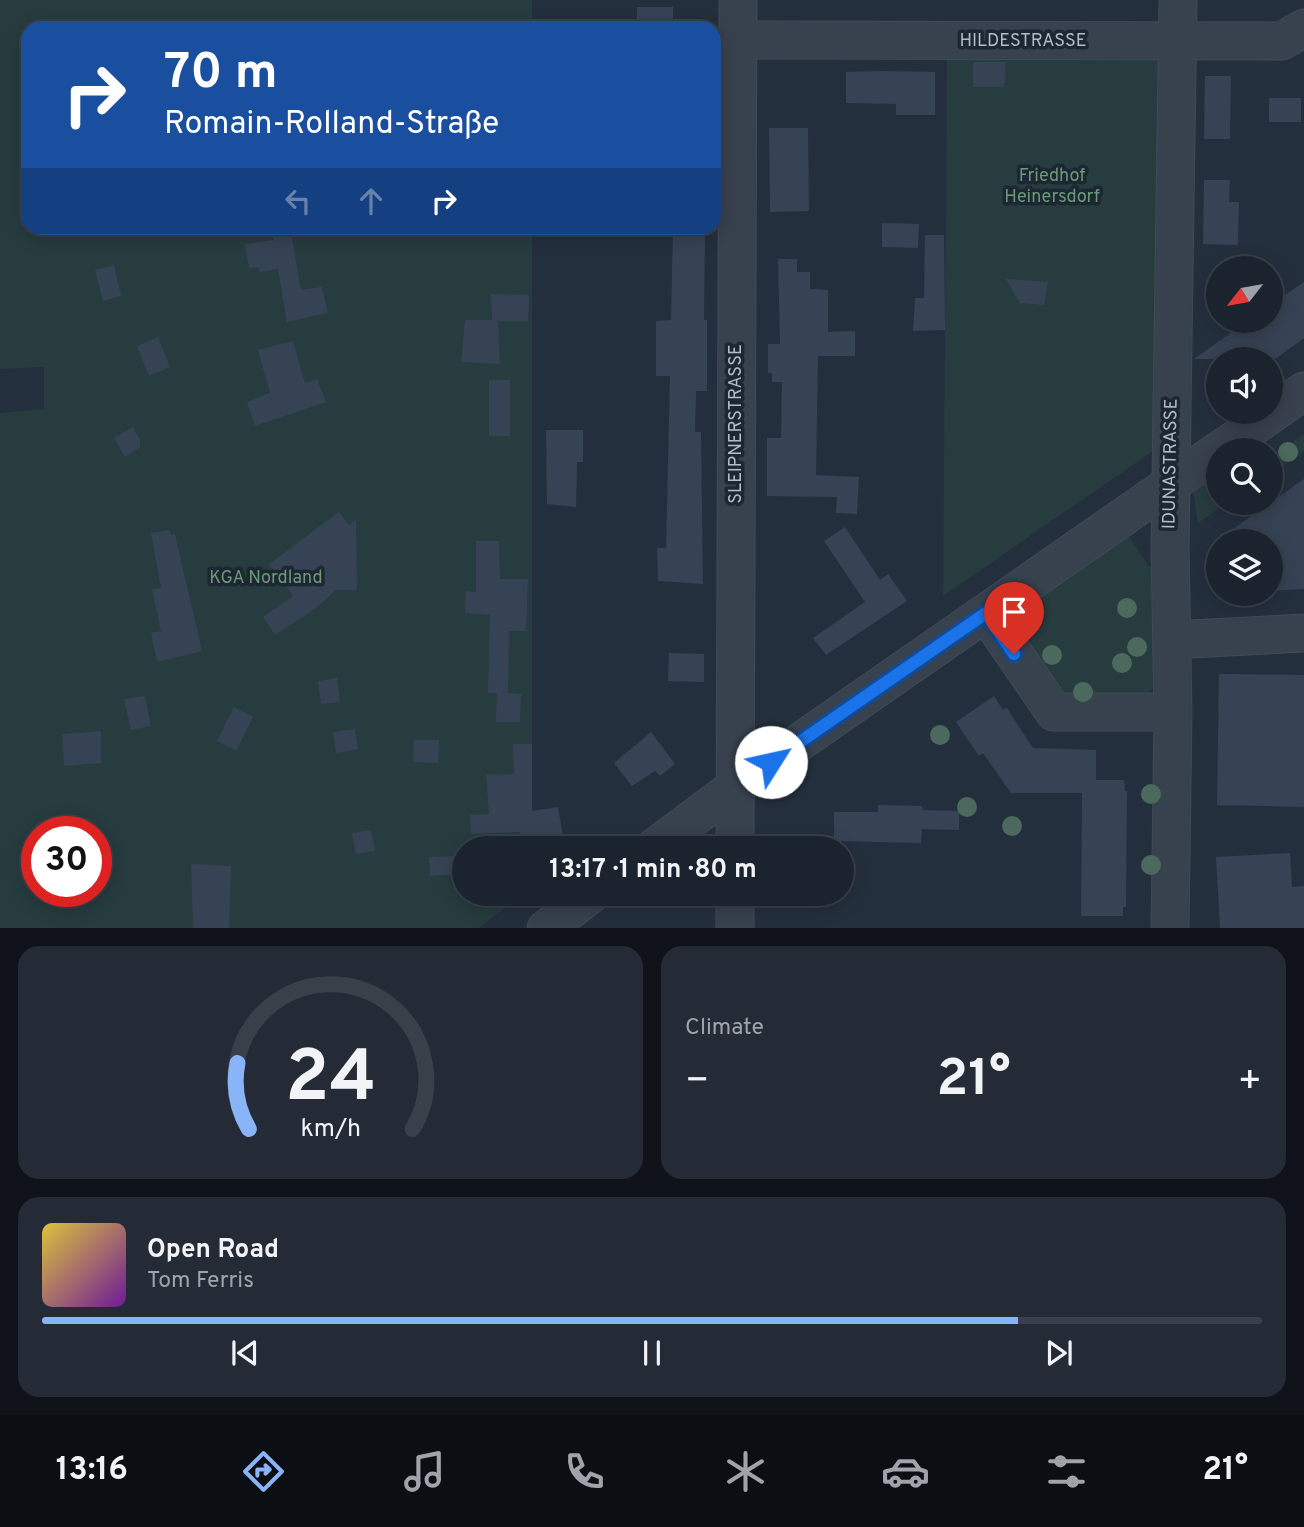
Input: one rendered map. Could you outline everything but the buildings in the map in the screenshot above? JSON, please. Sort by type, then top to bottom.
[{"type":"street","name":"SLEIPNERSTRASSE","points":[[735,836],[738,0]]},
{"type":"street","name":"IDUNASTRASSE","points":[[1170,928],[1173,712],[1171,485],[1178,0]]},
{"type":"street","name":"HILDESTRASSE","points":[[738,40],[1282,41],[1304,28]]},
{"type":"street","points":[[1236,438],[1304,391]]},
{"type":"street","points":[[669,836],[735,787],[1206,459]]},
{"type":"street","points":[[986,613],[1054,712],[1173,712]]},
{"type":"street","points":[[1172,640],[1304,633]]},
{"type":"street","points":[[547,928],[576,906]]},
{"type":"street","points":[[735,906],[735,928]]},
{"type":"green space","name":"KGA Nordland","points":[[0,0],[532,0],[532,21],[21,21],[21,235],[532,235],[532,836],[452,836],[452,906],[507,906],[479,928],[0,928],[0,413],[44,409],[44,367],[0,369]]},
{"type":"green space","name":"Friedhof Heinersdorf","points":[[1159,56],[1156,449],[943,596],[947,57]]},
{"type":"green space","points":[[1304,434],[1304,451],[1283,466],[1283,449]]},
{"type":"green space","points":[[1206,478],[1206,515],[1209,515],[1198,523],[1193,490]]},
{"type":"green space","points":[[1128,535],[1149,567],[1157,562],[1155,686],[1144,698],[1066,702],[1010,622],[1023,606]]},
{"type":"route","points":[[771,762],[986,613],[1014,654]]}]
